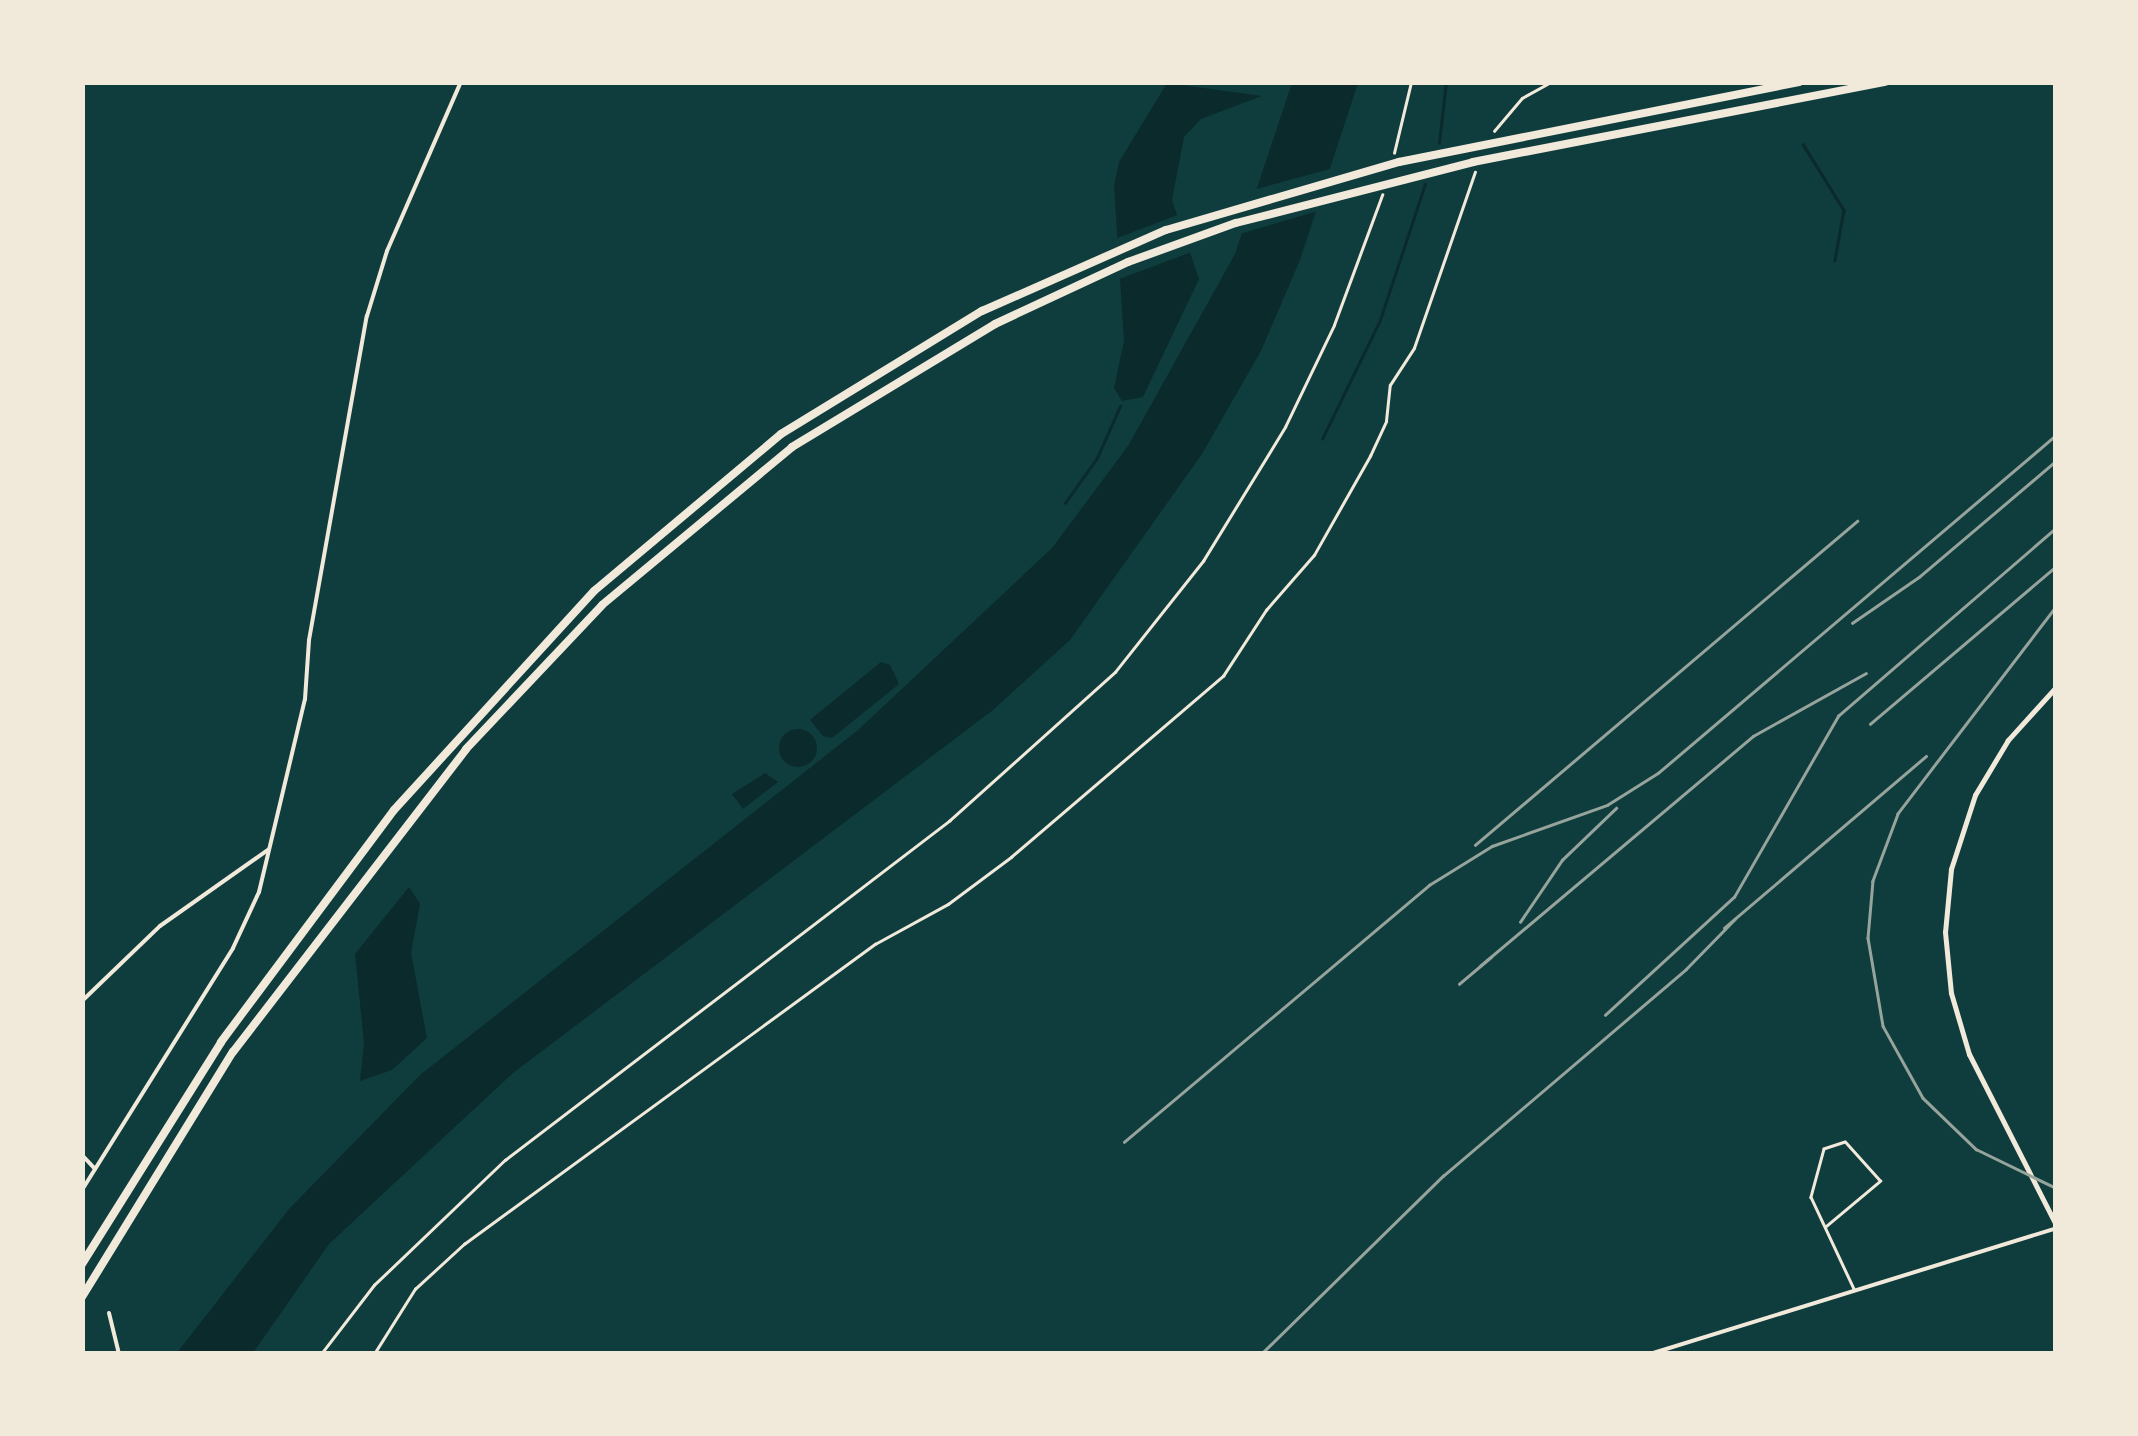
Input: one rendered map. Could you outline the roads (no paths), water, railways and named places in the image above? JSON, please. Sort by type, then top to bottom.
[{"type":"highway","points":[[82,1264],[166,1125],[306,923],[456,738],[594,591],[719,480],[824,404],[982,311],[1068,270],[1282,194],[1581,124],[1800,82]]},
{"type":"highway","points":[[82,1297],[180,1132],[316,936],[466,749],[602,605],[792,447],[908,371],[1076,285],[1174,245],[1328,197],[1584,141],[1886,82]]},
{"type":"street","points":[[82,1190],[240,934],[269,849],[305,700],[308,640],[367,316],[388,251],[462,82]]},
{"type":"street","points":[[1650,1354],[2056,1227],[1959,1027],[1945,921],[1951,868],[1976,795],[2008,740],[2056,687]]},
{"type":"street","points":[[82,1001],[160,926],[269,849]]},
{"type":"street","points":[[82,1155],[95,1169]]},
{"type":"street","points":[[110,1313],[119,1354]]},
{"type":"lane","points":[[1494,131],[1522,98],[1551,82]]},
{"type":"lane","points":[[374,1354],[416,1289],[464,1244],[888,934],[948,904],[996,869],[1223,676],[1266,610],[1314,555],[1370,456],[1386,420],[1390,385],[1414,348],[1475,172]]},
{"type":"lane","points":[[1826,1227],[1880,1181],[1851,1146],[1834,1142],[1823,1152],[1811,1197],[1854,1290]]},
{"type":"water","points":[[1167,83],[1262,96],[1201,119],[1184,137],[1172,200],[1199,279],[1143,397],[1122,401],[1114,388],[1124,341],[1114,186],[1119,162]]},
{"type":"water","points":[[1292,83],[1358,83],[1300,260],[1261,351],[1202,454],[1070,640],[993,710],[513,1073],[329,1244],[253,1353],[176,1354],[289,1209],[420,1075],[858,730],[1052,548],[1128,446],[1235,254]]},
{"type":"water","points":[[881,662],[890,665],[899,684],[832,738],[823,736],[810,720]]},
{"type":"water","points":[[798,729],[812,734],[817,748],[812,762],[798,767],[784,762],[779,748],[784,734]]},
{"type":"water","points":[[765,773],[778,782],[743,809],[732,794]]},
{"type":"water","points":[[409,887],[420,904],[411,953],[427,1038],[392,1070],[360,1081],[364,1043],[355,954]]},
{"type":"waterway","points":[[1439,143],[1446,82]]},
{"type":"waterway","points":[[1803,144],[1844,210],[1835,260]]},
{"type":"waterway","points":[[1322,439],[1380,320],[1425,184]]},
{"type":"waterway","points":[[1065,503],[1097,458],[1120,406]]},
{"type":"railway","points":[[1124,1142],[1429,885],[1492,846],[1607,805],[1658,773],[2056,435]]},
{"type":"railway","points":[[1852,623],[1919,577],[2056,461]]},
{"type":"railway","points":[[1475,845],[1857,521]]},
{"type":"railway","points":[[1605,1015],[1734,897],[1838,716],[2056,528]]},
{"type":"railway","points":[[1870,724],[2056,566]]},
{"type":"railway","points":[[2056,607],[1898,814],[1873,881],[1868,938],[1883,1026],[1923,1098],[1976,1149],[2056,1188]]},
{"type":"railway","points":[[1480,966],[1753,736],[1866,673]]},
{"type":"railway","points":[[1724,928],[1926,756]]},
{"type":"railway","points":[[1520,922],[1562,860],[1616,808]]},
{"type":"railway","points":[[1261,1354],[1443,1176],[1686,969],[1735,919]]},
{"type":"railway","points":[[1459,984],[1491,957]]}]
